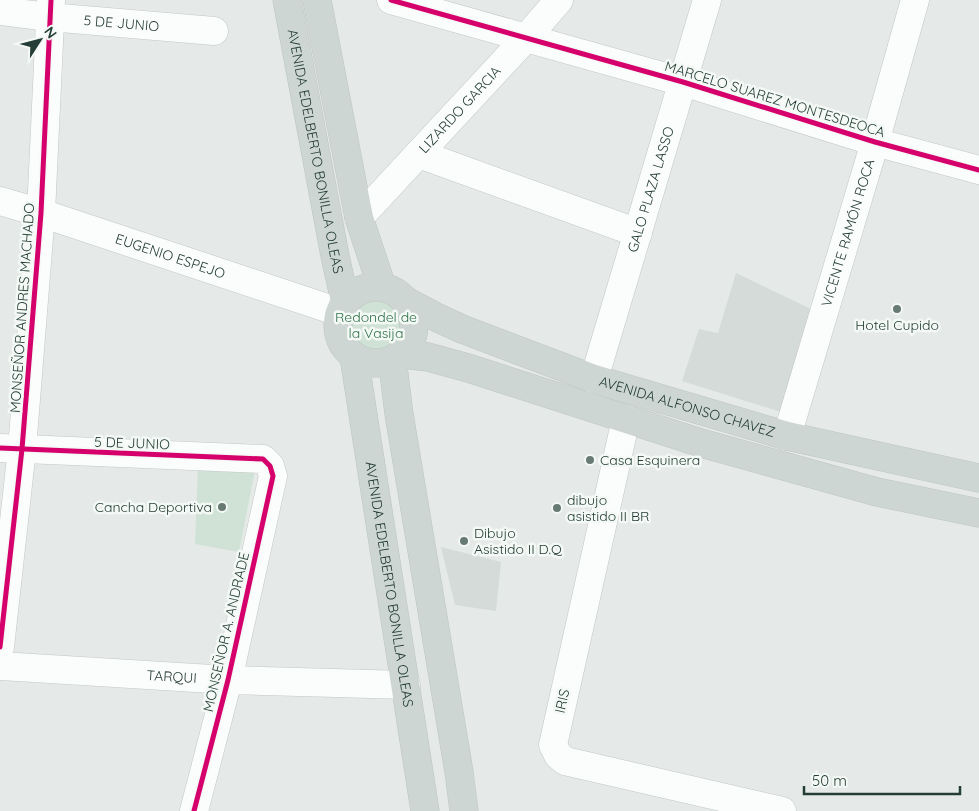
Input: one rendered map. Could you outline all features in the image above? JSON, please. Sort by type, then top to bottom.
[{"type":"main road","name":"AVENIDA EDELBERTO BONILLA OLEAS","points":[[287,0],[335,256],[342,307]]},
{"type":"main road","points":[[317,0],[361,225],[382,287]]},
{"type":"main road","points":[[361,225],[411,287],[432,308],[452,324]]},
{"type":"main road","points":[[399,356],[386,362],[375,364],[364,362],[346,350],[338,332],[342,307],[361,289],[382,287],[391,289],[406,301],[413,317],[413,334],[409,344],[393,366],[399,414],[464,811]]},
{"type":"main road","name":"AVENIDA ALFONSO CHAVEZ","points":[[406,301],[452,324],[594,379],[787,436],[979,478]]},
{"type":"main road","name":"AVENIDA ALFONSO CHAVEZ","points":[[399,356],[428,357],[701,443],[877,492],[979,513]]},
{"type":"main road","name":"AVENIDA EDELBERTO BONILLA OLEAS","points":[[354,357],[425,811]]},
{"type":"main road","points":[[399,414],[403,386],[412,374],[424,368],[446,362]]},
{"type":"street","name":"LIZARDO GARCIA","points":[[361,225],[419,154],[559,0]]},
{"type":"street","name":"GALO PLAZA LASSO","points":[[594,379],[707,0]]},
{"type":"street","name":"VICENTE RAMÓN ROCA","points":[[787,436],[875,142],[915,0]]},
{"type":"street","name":"MARCELO SUAREZ MONTESDEOCA","points":[[404,2],[683,82],[875,142],[979,170]]},
{"type":"street","name":"5 DE JUNIO","points":[[0,11],[50,9],[214,31]]},
{"type":"street","name":"MONSEÑOR ANDRES MACHADO","points":[[0,647],[11,448],[41,213],[50,9]]},
{"type":"street","points":[[419,154],[638,234]]},
{"type":"street","name":"EUGENIO ESPEJO","points":[[0,201],[342,307]]},
{"type":"street","name":"IRIS","points":[[626,419],[552,745],[565,761],[782,811]]},
{"type":"street","name":"5 DE JUNIO","points":[[11,448],[263,460]]},
{"type":"street","name":"MONSEÑOR A. ANDRADE","points":[[194,811],[228,680],[273,476],[270,466],[263,460]]},
{"type":"street","name":"TARQUI","points":[[0,666],[228,680],[406,685]]},
{"type":"shaded area","points":[[736,273],[813,310],[781,412],[682,381],[699,329],[718,333]]},
{"type":"shaded area","points":[[441,547],[501,562],[496,611],[455,605]]},
{"type":"green space","name":"Redondel de la Vasija","points":[[371,299],[381,299],[395,306],[402,320],[402,330],[395,344],[381,351],[371,351],[361,347],[354,340],[350,330],[350,320],[354,310],[361,303]]},
{"type":"green space","name":"Cancha Deportiva","points":[[198,465],[255,470],[239,552],[195,544]]},
{"type":"cycle path","points":[[0,647],[22,449],[41,213],[51,0]]},
{"type":"cycle path","points":[[391,0],[683,82],[875,142],[979,170]]},
{"type":"cycle path","points":[[0,448],[263,459],[270,466],[273,476],[228,680],[194,811]]},
{"type":"place","name":"Hotel Cupido","points":[[897,309]]},
{"type":"place","name":"Casa Esquinera","points":[[590,460]]},
{"type":"place","name":"Cancha Deportiva","points":[[222,507]]},
{"type":"place","name":"dibujo asistido II BR","points":[[557,508]]},
{"type":"place","name":"Dibujo Asistido II D.Q","points":[[464,541]]}]
